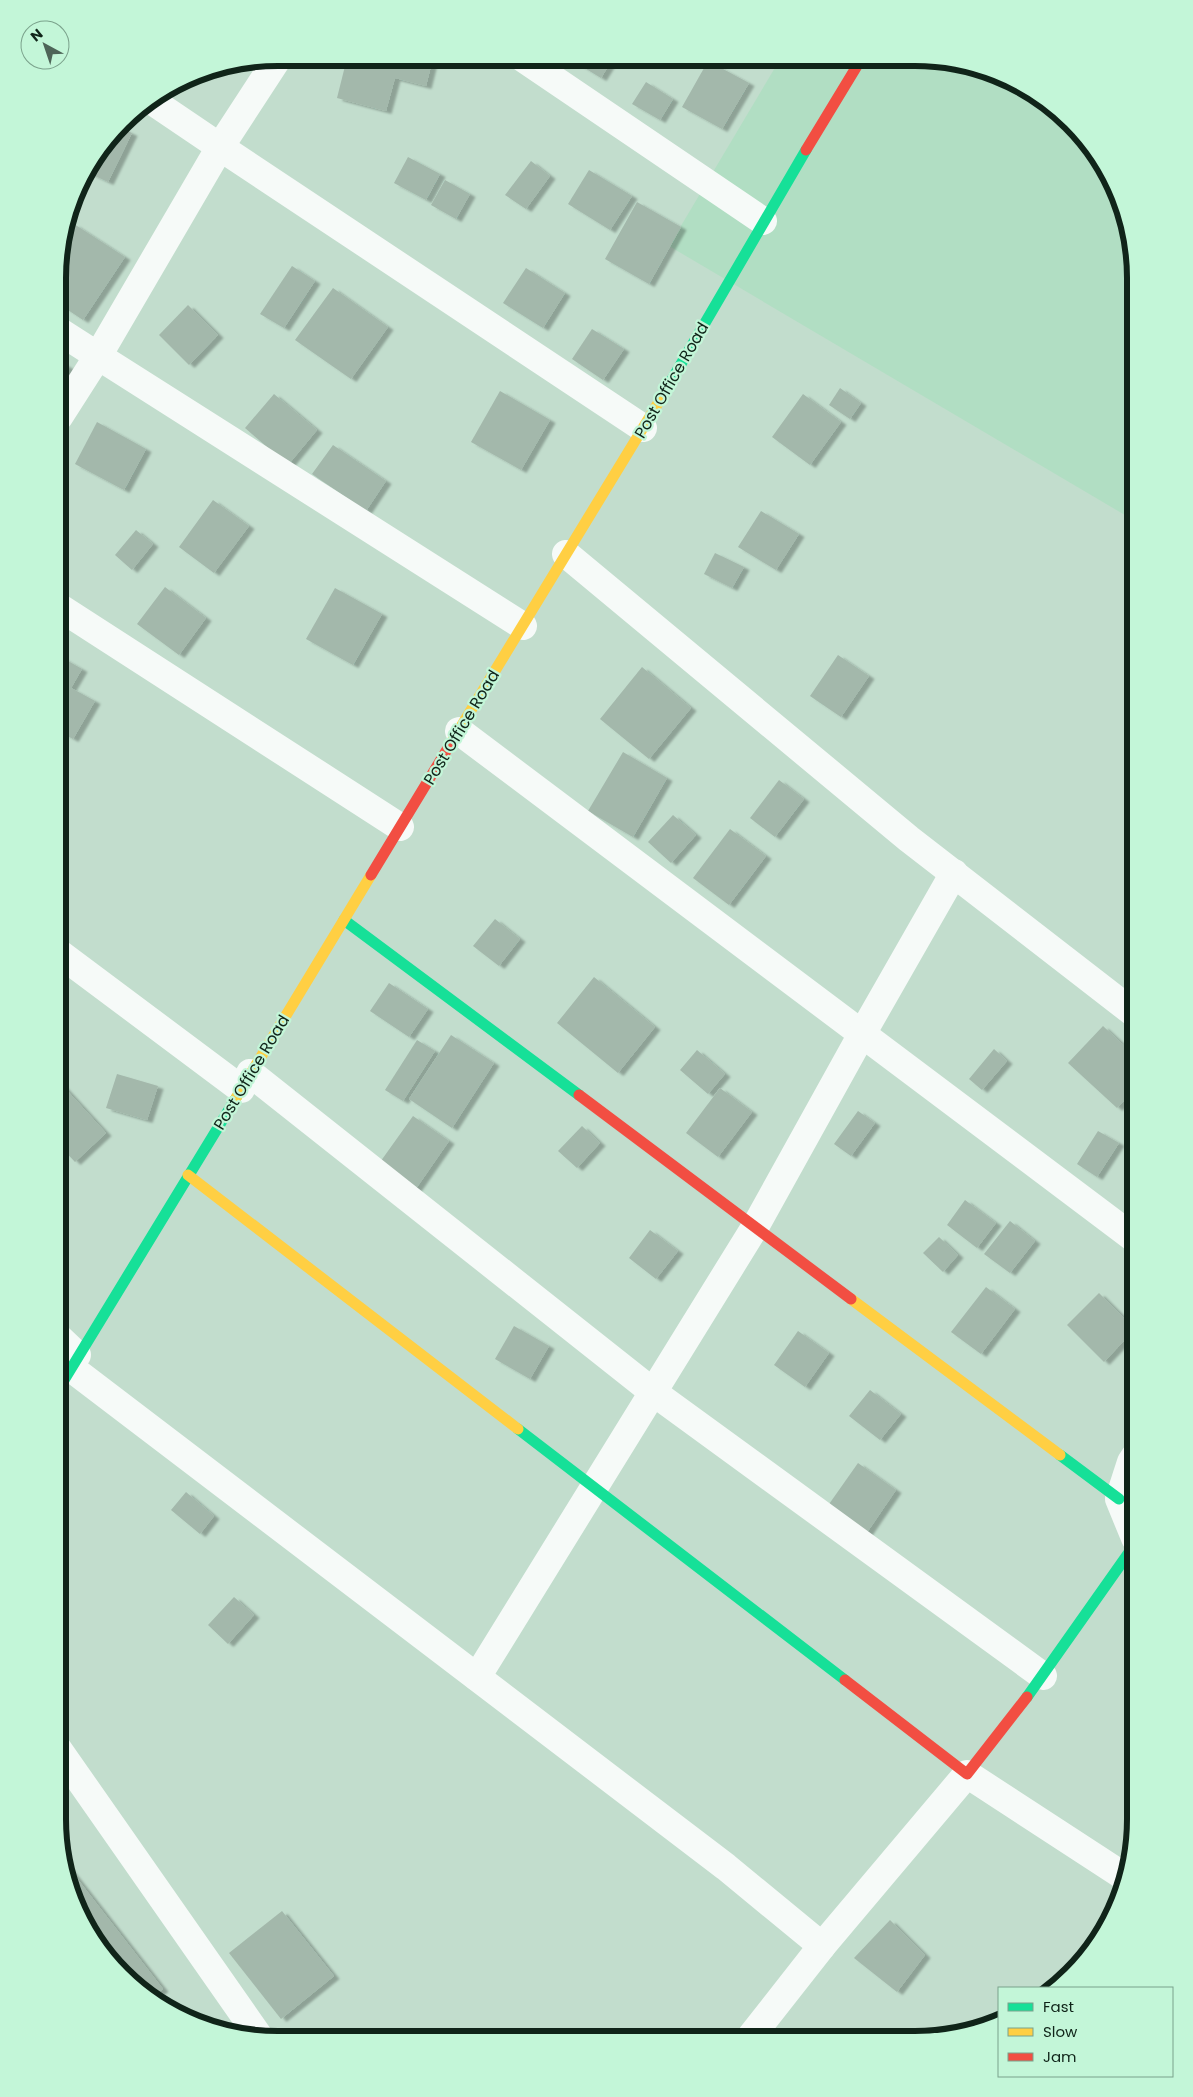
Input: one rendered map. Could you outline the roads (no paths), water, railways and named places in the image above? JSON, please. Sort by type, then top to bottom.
[{"type":"street","points":[[66,406],[98,356],[220,147],[273,66]]},
{"type":"street","points":[[534,66],[763,221]]},
{"type":"street","name":"Post Office Road","points":[[69,1371],[643,428],[763,221],[857,66]]},
{"type":"street","points":[[157,105],[643,428]]},
{"type":"street","points":[[66,335],[523,626]]},
{"type":"street","points":[[566,554],[909,840],[1127,1008]]},
{"type":"street","points":[[66,612],[400,827]]},
{"type":"street","points":[[459,731],[1127,1233]]},
{"type":"street","points":[[477,1677],[755,1227],[954,873]]},
{"type":"street","points":[[344,920],[1119,1499],[1127,1518]]},
{"type":"street","points":[[66,958],[245,1081],[653,1392],[1043,1676]]},
{"type":"street","points":[[188,1175],[967,1774],[1120,1874]]},
{"type":"street","points":[[69,1371],[477,1677],[726,1867],[822,1946]]},
{"type":"street","points":[[1119,1499],[1127,1474]]},
{"type":"street","points":[[755,2031],[822,1946],[967,1774],[1043,1676],[1127,1555]]},
{"type":"street","points":[[66,1760],[254,2029]]}]
